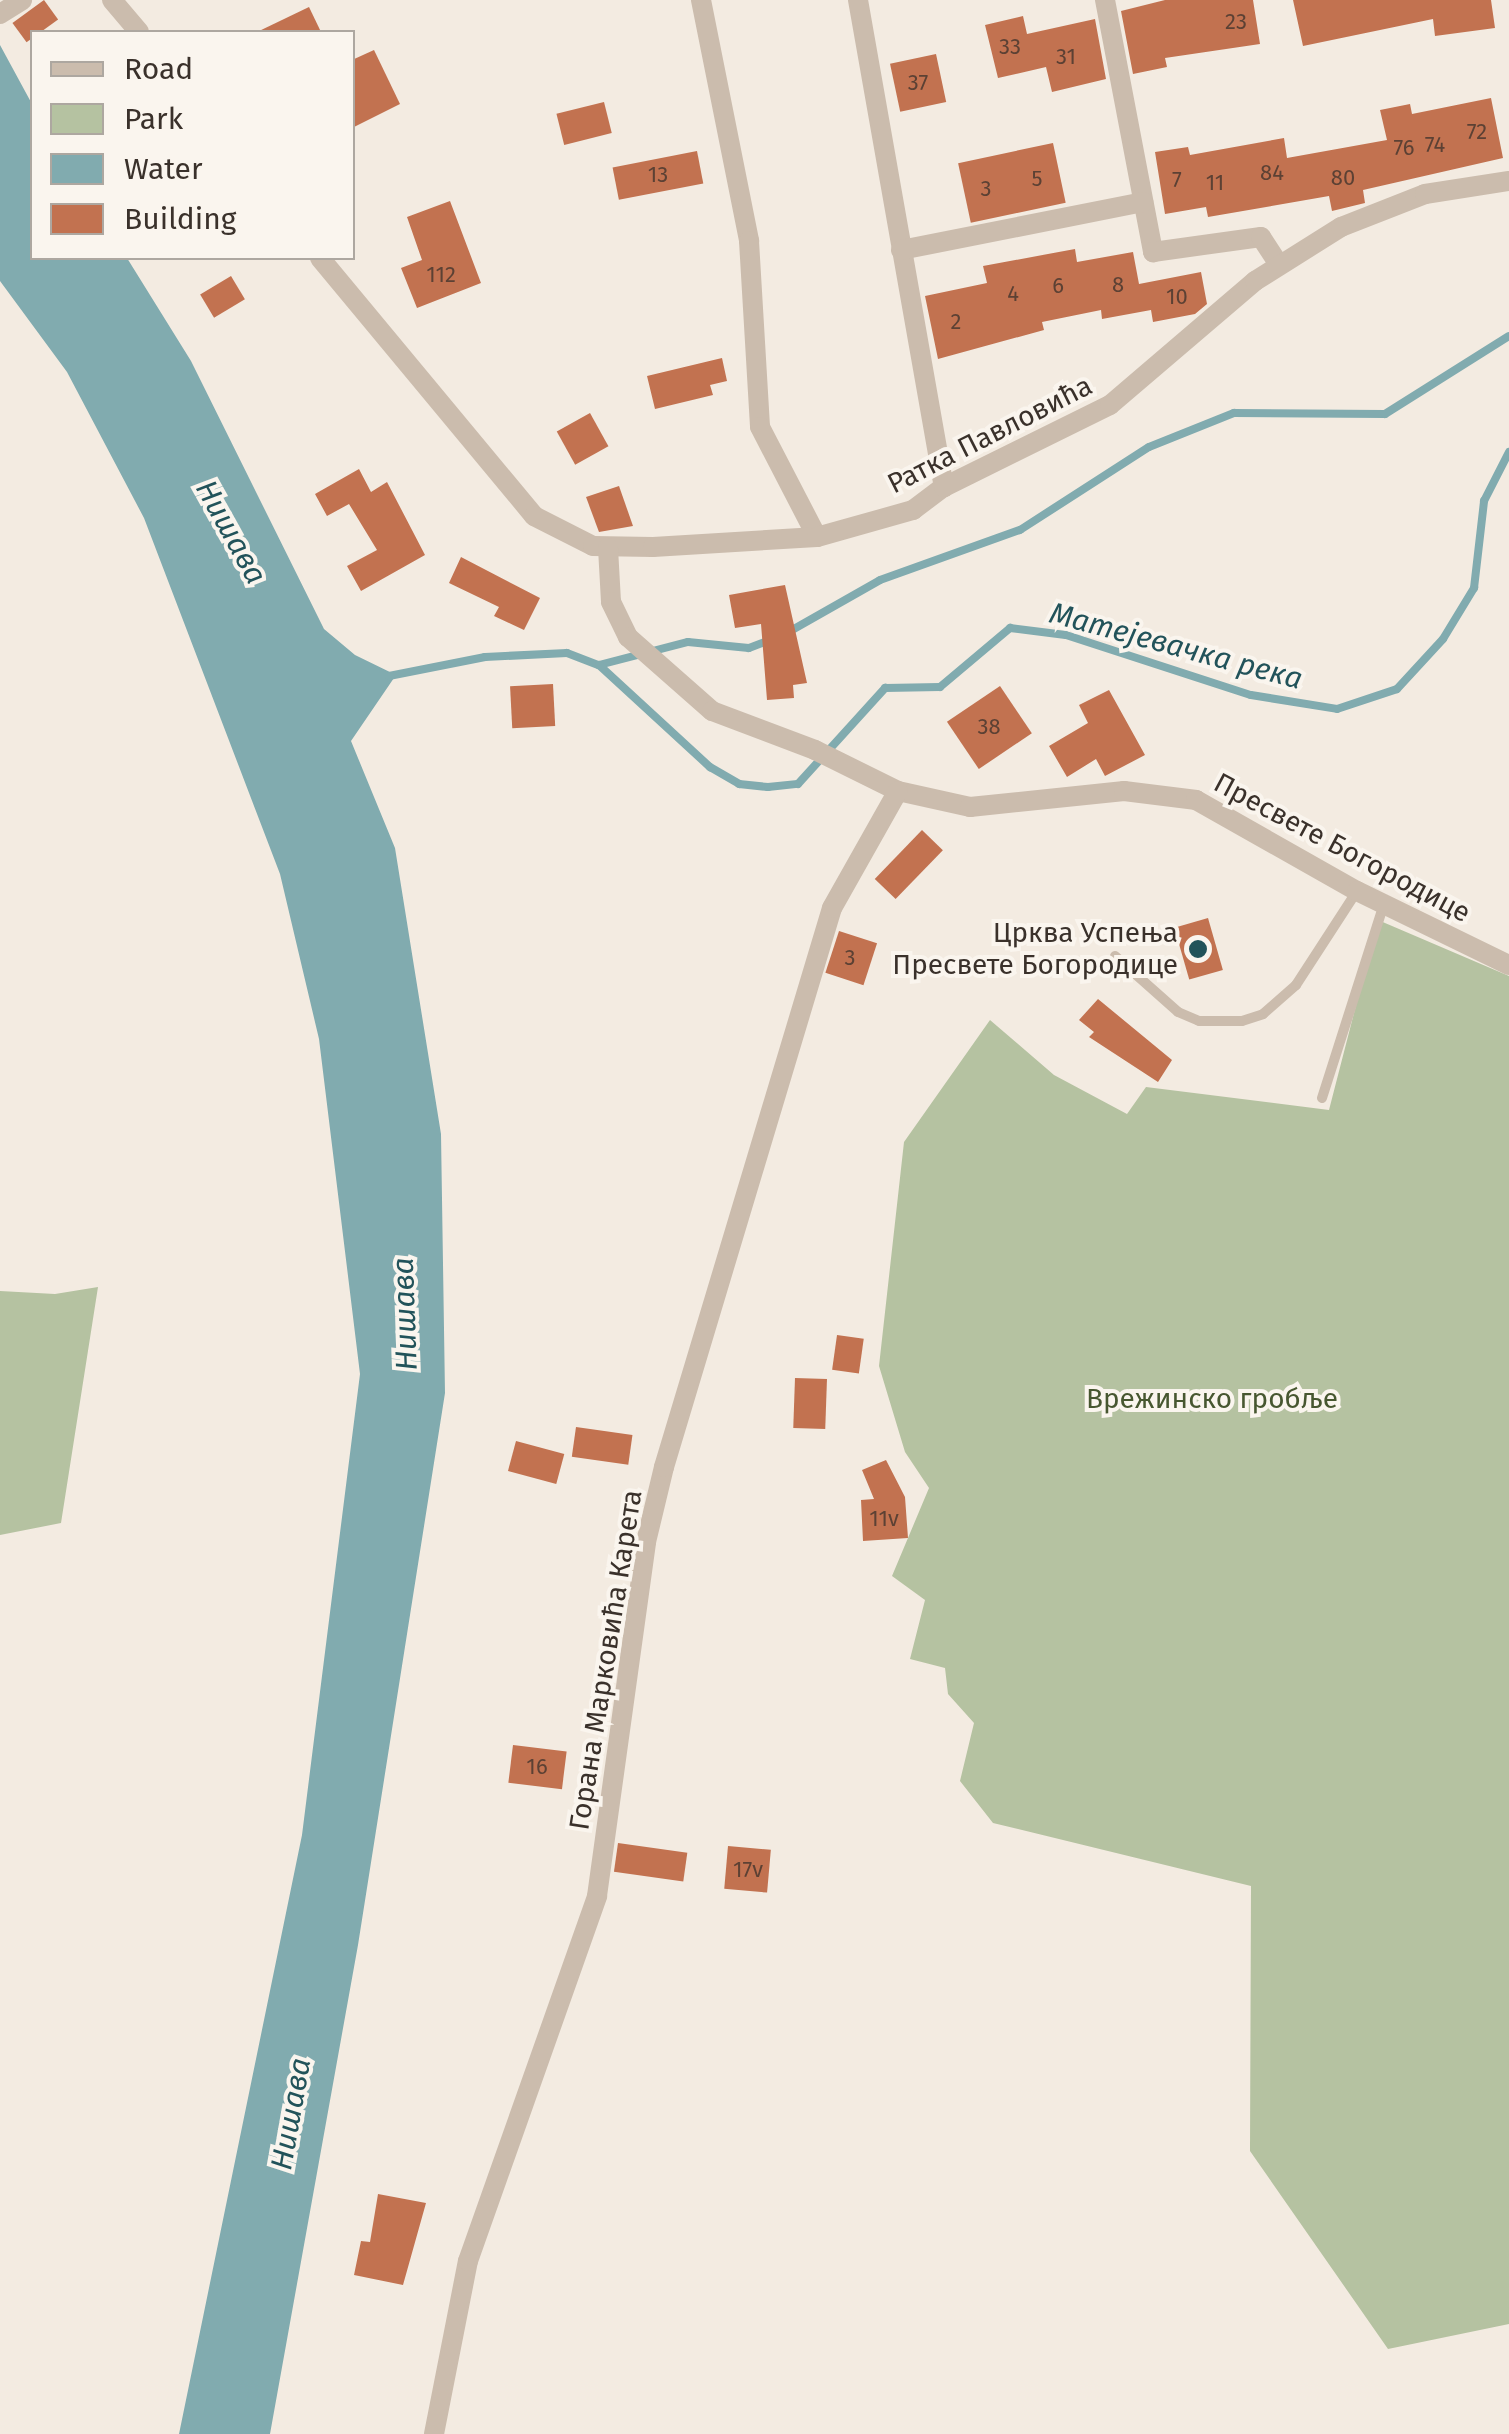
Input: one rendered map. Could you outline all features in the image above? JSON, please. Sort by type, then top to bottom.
[{"type":"street","points":[[112,0],[137,30]]},
{"type":"street","points":[[701,0],[749,242],[760,428],[817,536]]},
{"type":"street","points":[[1104,0],[1153,252],[1261,237],[1279,266]]},
{"type":"street","points":[[861,1],[944,487]]},
{"type":"street","name":"Ратка Павловића","points":[[322,260],[519,501],[564,535],[608,548],[817,536],[913,510],[944,487],[1110,405],[1279,266],[1341,227],[1425,194],[1509,181]]},
{"type":"street","points":[[901,250],[1144,202]]},
{"type":"street","name":"Пресвете Богородице","points":[[608,548],[614,611],[642,654],[712,711],[822,754],[898,791],[970,808],[1124,791],[1170,794],[1214,809],[1358,891],[1509,965]]},
{"type":"street","name":"Горана Марковића Карета","points":[[434,2434],[468,2261],[598,1896],[646,1542],[664,1466],[832,908],[898,791]]},
{"type":"lane","points":[[1116,956],[1178,1012],[1198,1021],[1242,1021],[1263,1014],[1296,985],[1358,891]]},
{"type":"lane","points":[[1322,1098],[1384,904]]},
{"type":"green space","name":"Врежинско гробље","points":[[1378,920],[1509,976],[1509,2324],[1388,2349],[1250,2151],[1251,1886],[993,1823],[960,1781],[974,1723],[948,1694],[945,1668],[910,1659],[925,1600],[892,1576],[929,1488],[905,1452],[879,1366],[904,1142],[990,1020],[1054,1075],[1127,1114],[1146,1087],[1329,1110]]},
{"type":"green space","points":[[98,1287],[61,1523],[0,1535],[0,1291],[55,1294]]},
{"type":"water","name":"Нишава","points":[[0,45],[30,100],[30,260],[128,260],[191,361],[324,629],[355,655],[396,675],[351,741],[395,848],[441,1134],[445,1393],[358,1945],[270,2434],[179,2434],[302,1835],[360,1374],[319,1039],[280,874],[144,518],[67,372],[0,281]]},
{"type":"building","points":[[44,0],[58,19],[44,30],[30,30],[27,42],[12,23]]},
{"type":"building","points":[[1165,0],[1253,0],[1260,44],[1165,58],[1167,67],[1133,74],[1121,11]]},
{"type":"building","points":[[1293,0],[1491,0],[1495,28],[1435,36],[1433,19],[1303,46]]},
{"type":"building","points":[[309,7],[320,30],[261,30]]},
{"type":"building","points":[[1023,16],[1027,34],[1095,19],[1106,79],[1052,92],[1046,67],[998,78],[985,25]]},
{"type":"building","points":[[374,50],[400,104],[355,126],[355,59]]},
{"type":"building","points":[[936,54],[946,102],[900,112],[890,64]]},
{"type":"building","points":[[1491,98],[1503,158],[1363,190],[1365,203],[1332,211],[1329,196],[1208,217],[1206,207],[1165,214],[1155,152],[1188,147],[1190,155],[1284,138],[1287,158],[1387,140],[1380,110],[1410,104],[1412,114]]},
{"type":"building","points":[[604,102],[612,133],[564,145],[556,114]]},
{"type":"building","points":[[1053,143],[1066,203],[971,223],[958,163]]},
{"type":"building","points":[[697,151],[703,183],[619,200],[613,167]]},
{"type":"building","points":[[450,201],[481,283],[417,308],[401,268],[422,260],[407,217]]},
{"type":"building","points":[[1075,249],[1077,262],[1133,252],[1139,284],[1201,272],[1207,304],[1195,314],[1153,322],[1151,310],[1102,319],[1101,310],[1042,322],[1044,330],[938,359],[925,296],[987,283],[983,266]]},
{"type":"building","points":[[231,276],[245,299],[214,318],[200,295]]},
{"type":"building","points":[[722,358],[727,381],[710,385],[713,395],[655,409],[647,376]]},
{"type":"building","points":[[590,413],[608,446],[575,465],[557,431]]},
{"type":"building","points":[[359,469],[371,492],[387,482],[425,555],[361,591],[347,566],[377,550],[349,504],[327,516],[315,494]]},
{"type":"building","points":[[619,486],[633,526],[599,532],[586,497]]},
{"type":"building","points":[[461,557],[540,598],[524,630],[494,616],[499,607],[449,583]]},
{"type":"building","points":[[785,585],[807,683],[793,685],[794,698],[767,700],[761,624],[735,628],[729,595]]},
{"type":"building","points":[[553,684],[555,726],[512,728],[510,686]]},
{"type":"building","points":[[1000,686],[1032,733],[979,769],[947,722]]},
{"type":"building","points":[[1109,690],[1145,755],[1105,776],[1096,759],[1067,777],[1049,746],[1088,723],[1079,705]]},
{"type":"building","points":[[922,830],[943,850],[896,899],[875,879]]},
{"type":"building","name":"Црква Успења Пресвете Богородице","points":[[1208,918],[1223,970],[1189,980],[1174,928]]},
{"type":"building","points":[[839,931],[877,943],[863,985],[825,973]]},
{"type":"building","points":[[1098,999],[1172,1060],[1158,1082],[1089,1037],[1094,1032],[1079,1020]]},
{"type":"building","points":[[837,1335],[864,1339],[859,1373],[832,1370]]},
{"type":"building","points":[[795,1378],[827,1379],[825,1429],[793,1428]]},
{"type":"building","points":[[576,1427],[632,1435],[628,1465],[572,1457]]},
{"type":"building","points":[[516,1441],[564,1454],[556,1484],[508,1471]]},
{"type":"building","points":[[886,1460],[905,1497],[908,1538],[863,1541],[861,1500],[874,1499],[862,1470]]},
{"type":"building","points":[[513,1745],[567,1752],[562,1789],[508,1783]]},
{"type":"building","points":[[618,1843],[687,1853],[683,1881],[614,1872]]},
{"type":"building","points":[[728,1846],[771,1850],[767,1893],[724,1889]]},
{"type":"building","points":[[378,2194],[426,2203],[403,2285],[354,2275],[361,2241],[370,2242]]},
{"type":"waterway","points":[[785,634],[880,580],[1020,530],[1149,447],[1234,413],[1385,414],[1509,336]]},
{"type":"waterway","name":"Матејевачка река","points":[[389,676],[485,657],[567,653],[599,665],[710,767],[739,784],[768,787],[798,784],[885,688],[940,687],[1010,628],[1066,635],[1251,695],[1337,709],[1397,689],[1443,639],[1474,588],[1484,501],[1509,452]]},
{"type":"waterway","points":[[599,665],[688,642],[749,648],[772,639]]},
{"type":"place","name":"Црква Успења Пресвете Богородице","points":[[1198,949]]}]
